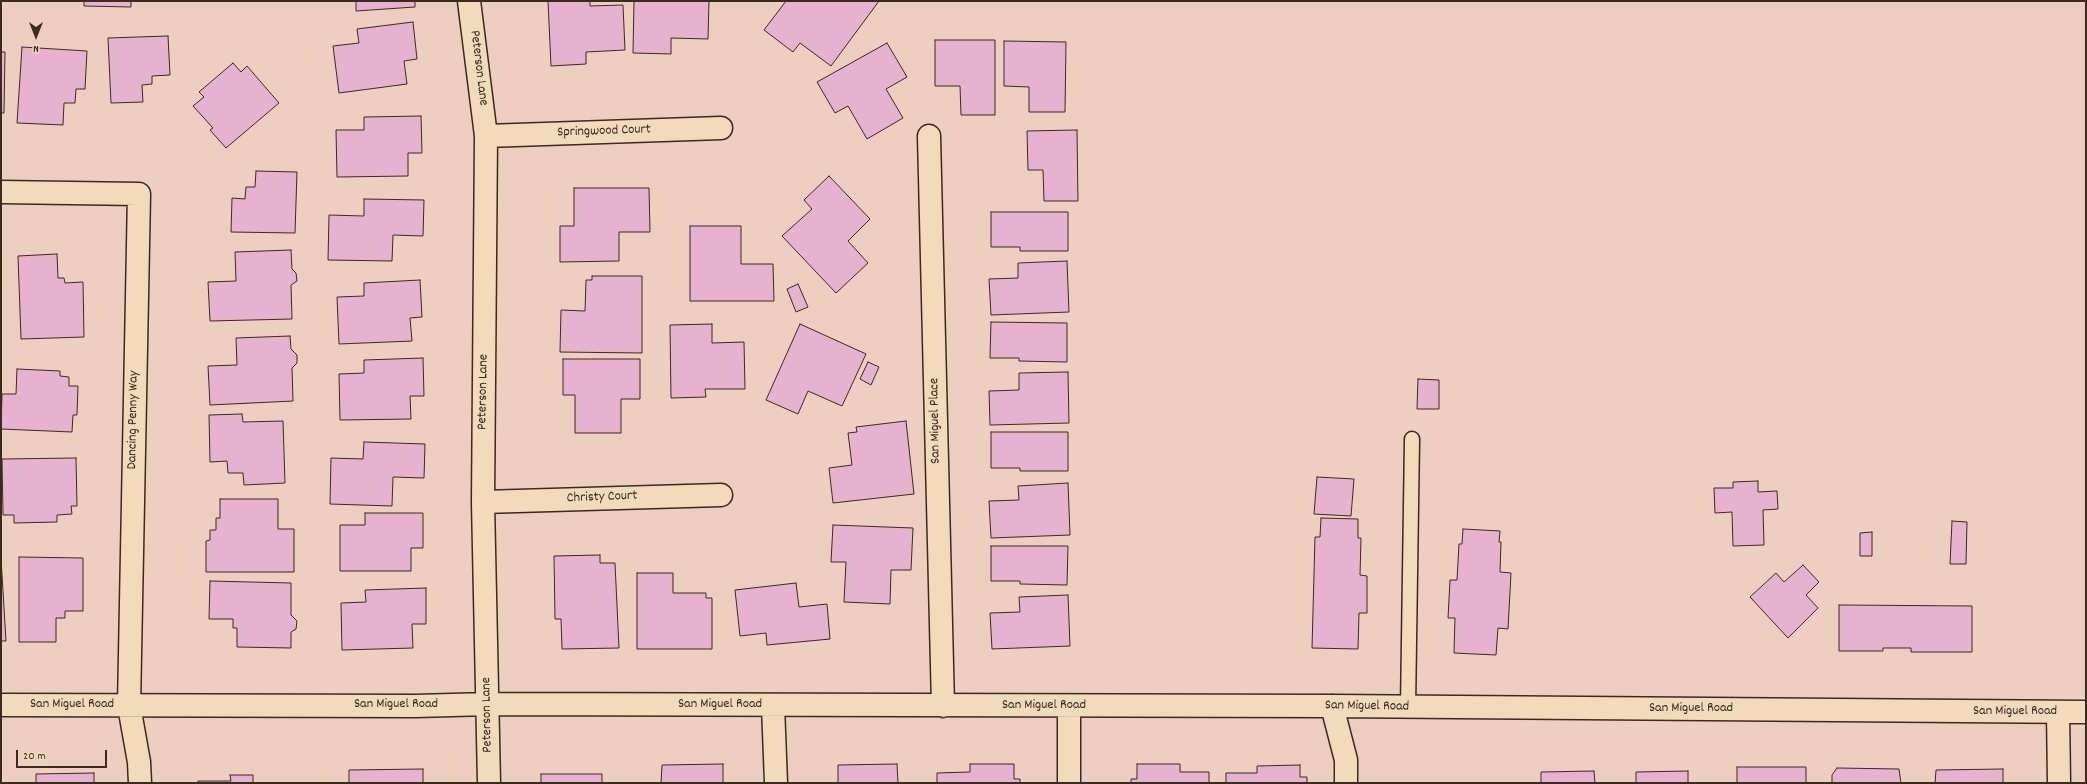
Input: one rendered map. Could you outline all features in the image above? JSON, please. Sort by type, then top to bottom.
[{"type":"street","name":"Peterson Lane","points":[[469,1],[486,136],[483,502],[489,704],[489,783]]},
{"type":"street","name":"Springwood Court","points":[[486,136],[721,128]]},
{"type":"street","name":"San Miguel Place","points":[[929,136],[943,706]]},
{"type":"street","name":"Dancing Penny Way","points":[[1,192],[138,194],[129,706],[139,762],[140,783]]},
{"type":"street","name":"Christy Court","points":[[483,502],[721,495]]},
{"type":"street","name":"San Miguel Road","points":[[1,705],[415,706],[489,704],[773,706],[1332,706],[1408,708],[2086,712]]},
{"type":"street","points":[[773,706],[776,783]]},
{"type":"street","points":[[1069,706],[1069,783]]},
{"type":"street","points":[[1332,706],[1346,760],[1346,783]]},
{"type":"street","points":[[2058,712],[2059,783]]},
{"type":"lane","points":[[1408,708],[1412,438]]},
{"type":"building","points":[[84,1],[131,1],[131,7],[84,6]]},
{"type":"building","points":[[356,1],[415,1],[415,7],[356,11]]},
{"type":"building","points":[[548,1],[590,1],[590,6],[623,5],[625,50],[586,52],[586,64],[551,66]]},
{"type":"building","points":[[634,1],[709,1],[708,39],[671,38],[671,54],[633,53]]},
{"type":"building","points":[[786,1],[879,1],[831,66],[800,43],[793,52],[764,30]]},
{"type":"building","points":[[413,22],[417,59],[404,61],[407,84],[339,93],[333,46],[359,43],[357,29]]},
{"type":"building","points":[[168,36],[170,75],[152,76],[152,84],[142,85],[143,102],[111,103],[108,38]]},
{"type":"building","points":[[935,40],[995,40],[995,115],[961,115],[960,86],[935,86]]},
{"type":"building","points":[[1004,41],[1066,42],[1065,112],[1029,112],[1029,87],[1004,86]]},
{"type":"building","points":[[887,43],[907,77],[886,89],[903,118],[867,139],[848,106],[835,113],[817,82]]},
{"type":"building","points":[[22,47],[87,51],[85,89],[76,89],[75,103],[64,103],[63,125],[17,123]]},
{"type":"building","points":[[1,52],[5,52],[4,113],[1,113]]},
{"type":"building","points":[[233,63],[241,72],[247,66],[279,103],[226,148],[210,130],[213,128],[193,106],[204,97],[199,92]]},
{"type":"building","points":[[421,116],[422,153],[408,153],[408,176],[337,177],[336,130],[364,130],[364,117]]},
{"type":"building","points":[[1077,130],[1078,201],[1044,201],[1043,170],[1028,170],[1027,131]]},
{"type":"building","points":[[256,171],[297,172],[295,233],[231,232],[232,198],[245,199],[246,187],[255,187]]},
{"type":"building","points":[[829,176],[870,219],[848,241],[868,263],[836,293],[782,236],[812,209],[804,200]]},
{"type":"building","points":[[574,188],[649,188],[650,232],[619,232],[619,261],[560,262],[560,226],[574,226]]},
{"type":"building","points":[[364,199],[424,200],[423,236],[393,235],[392,261],[328,260],[329,215],[364,216]]},
{"type":"building","points":[[991,212],[1068,212],[1068,251],[1020,251],[1020,247],[991,247]]},
{"type":"building","points":[[690,226],[741,226],[741,264],[773,264],[774,301],[690,301]]},
{"type":"building","points":[[291,250],[292,269],[296,273],[297,281],[291,285],[292,319],[210,321],[208,282],[236,281],[235,252]]},
{"type":"building","points":[[57,254],[58,278],[64,278],[65,283],[83,282],[84,337],[21,339],[18,256]]},
{"type":"building","points":[[1067,261],[1069,312],[991,315],[989,279],[1018,278],[1018,263]]},
{"type":"building","points":[[592,276],[642,276],[642,353],[560,352],[561,310],[585,311],[586,280],[592,280]]},
{"type":"building","points":[[420,280],[422,317],[410,318],[412,341],[339,344],[337,297],[364,296],[364,283]]},
{"type":"building","points":[[798,284],[808,307],[796,312],[787,289]]},
{"type":"building","points":[[991,322],[1067,323],[1067,362],[1019,361],[1019,358],[990,358]]},
{"type":"building","points":[[712,324],[712,343],[744,342],[745,389],[705,389],[706,397],[671,398],[670,325]]},
{"type":"building","points":[[800,324],[866,354],[842,406],[808,391],[798,414],[766,400]]},
{"type":"building","points":[[290,336],[291,349],[297,355],[297,363],[292,368],[293,401],[210,405],[208,366],[237,365],[236,338]]},
{"type":"building","points":[[423,358],[424,396],[410,396],[411,419],[340,420],[339,374],[364,373],[364,360]]},
{"type":"building","points":[[563,359],[640,359],[640,399],[621,399],[621,433],[575,433],[575,395],[563,395]]},
{"type":"building","points":[[868,362],[879,367],[871,385],[860,379]]},
{"type":"building","points":[[17,369],[60,371],[60,376],[69,377],[69,386],[78,386],[77,415],[73,415],[72,432],[1,429],[2,394],[16,394]]},
{"type":"building","points":[[1068,372],[1069,423],[990,425],[989,391],[1019,390],[1019,373]]},
{"type":"building","points":[[1418,379],[1439,380],[1439,409],[1417,409]]},
{"type":"building","points":[[242,414],[243,422],[283,421],[285,483],[244,485],[243,473],[228,473],[227,461],[210,462],[209,415]]},
{"type":"building","points":[[906,421],[914,494],[833,503],[829,468],[852,465],[848,433],[857,432],[856,427]]},
{"type":"building","points":[[991,432],[1068,432],[1068,471],[1020,471],[1020,468],[991,468]]},
{"type":"building","points":[[364,442],[425,444],[424,478],[393,477],[392,506],[330,504],[331,458],[363,459]]},
{"type":"building","points":[[76,458],[77,506],[71,506],[72,514],[57,515],[57,522],[14,523],[14,515],[3,515],[2,459]]},
{"type":"building","points":[[1317,477],[1354,479],[1351,516],[1314,514]]},
{"type":"building","points":[[1758,481],[1758,492],[1777,491],[1778,509],[1763,510],[1764,545],[1733,546],[1732,512],[1715,513],[1714,488],[1733,488],[1733,482]]},
{"type":"building","points":[[1068,483],[1070,535],[991,538],[989,501],[1019,500],[1018,486]]},
{"type":"building","points":[[220,499],[278,499],[278,529],[294,529],[294,572],[206,572],[206,541],[210,540],[210,530],[216,530],[216,518],[220,518]]},
{"type":"building","points":[[365,513],[423,513],[423,548],[411,548],[411,571],[340,571],[340,525],[365,525]]},
{"type":"building","points":[[1321,518],[1358,519],[1358,538],[1361,538],[1360,575],[1367,576],[1367,613],[1359,613],[1358,649],[1312,648],[1315,537],[1320,537]]},
{"type":"building","points":[[1952,521],[1967,522],[1966,564],[1950,564]]},
{"type":"building","points":[[833,525],[913,528],[911,570],[891,570],[890,604],[844,602],[846,562],[831,562]]},
{"type":"building","points":[[1463,529],[1500,531],[1500,572],[1511,573],[1508,629],[1498,628],[1496,655],[1454,653],[1455,618],[1448,618],[1450,580],[1457,580],[1459,544],[1462,544]]},
{"type":"building","points":[[1872,532],[1872,556],[1860,556],[1860,533]]},
{"type":"building","points":[[991,546],[1068,546],[1067,585],[1020,584],[1020,581],[991,581]]},
{"type":"building","points":[[600,555],[600,563],[615,563],[619,648],[562,649],[561,619],[555,619],[554,556]]},
{"type":"building","points":[[19,557],[83,558],[83,611],[65,611],[65,618],[56,618],[56,642],[19,642]]},
{"type":"building","points":[[1,558],[6,641],[1,641]]},
{"type":"building","points":[[1803,565],[1819,582],[1806,595],[1818,608],[1788,638],[1750,597],[1776,573],[1784,582]]},
{"type":"building","points":[[637,573],[673,573],[673,593],[706,593],[706,598],[712,598],[712,649],[637,649]]},
{"type":"building","points":[[210,581],[291,583],[291,615],[297,621],[296,629],[291,632],[291,648],[237,647],[237,628],[233,628],[233,619],[209,619]]},
{"type":"building","points":[[796,583],[799,607],[827,604],[830,639],[767,645],[766,633],[740,636],[735,590]]},
{"type":"building","points":[[426,588],[426,624],[412,624],[413,648],[342,650],[341,603],[366,602],[365,590]]},
{"type":"building","points":[[1068,595],[1070,646],[992,649],[990,613],[1020,612],[1019,597]]},
{"type":"building","points":[[1839,605],[1972,606],[1972,652],[1911,652],[1911,648],[1883,648],[1883,651],[1839,651]]},
{"type":"building","points":[[723,764],[723,783],[661,783],[662,765]]},
{"type":"building","points":[[897,764],[898,783],[838,783],[838,765]]},
{"type":"building","points":[[970,764],[1014,764],[1014,779],[1020,779],[1020,783],[937,783],[937,773],[970,772]]},
{"type":"building","points":[[1137,764],[1180,764],[1180,772],[1209,772],[1209,783],[1131,783],[1131,779],[1137,779]]},
{"type":"building","points":[[1300,765],[1300,777],[1307,777],[1307,783],[1226,783],[1226,773],[1257,773],[1257,766]]},
{"type":"building","points":[[1737,767],[1806,767],[1806,783],[1737,783]]},
{"type":"building","points":[[1837,768],[1899,769],[1901,783],[1832,783],[1832,775]]},
{"type":"building","points":[[423,769],[423,783],[349,783],[349,770]]},
{"type":"building","points":[[2003,769],[2003,783],[1935,783],[1936,770]]},
{"type":"building","points":[[1594,771],[1595,783],[1541,783],[1541,772]]},
{"type":"building","points":[[1688,771],[1688,783],[1636,783],[1636,772]]},
{"type":"building","points":[[94,773],[94,783],[36,783],[36,774]]},
{"type":"building","points":[[541,774],[602,774],[602,783],[541,783]]},
{"type":"building","points":[[230,775],[253,775],[253,783],[198,783],[198,781],[231,781]]}]
